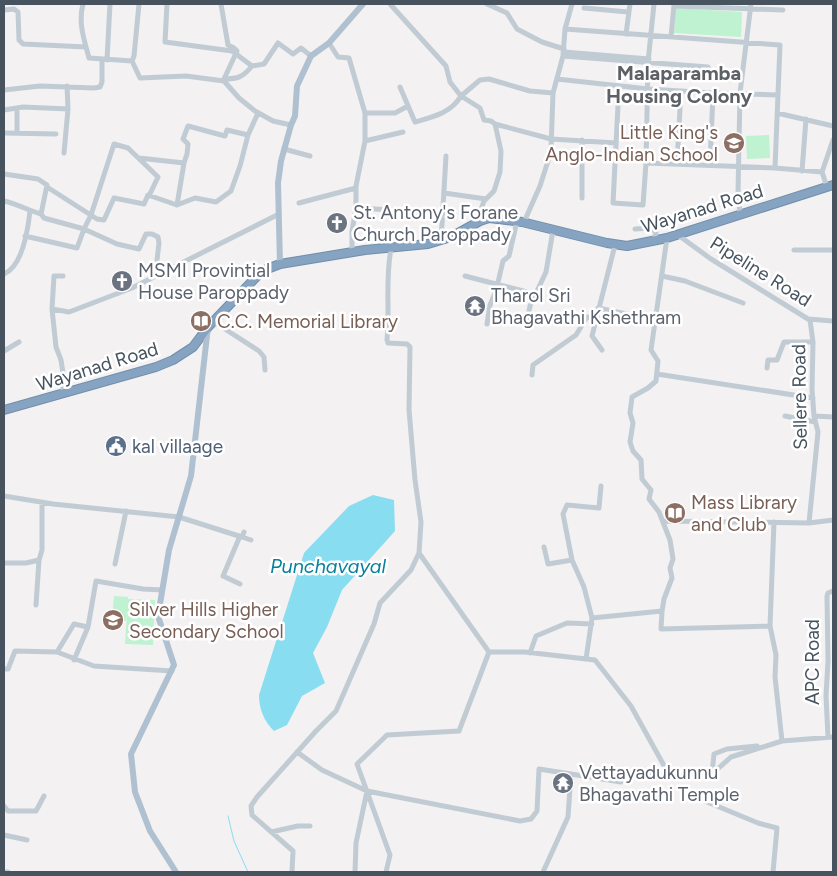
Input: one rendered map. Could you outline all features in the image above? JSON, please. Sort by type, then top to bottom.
[{"type":"highway","name":"Wayanad Road","points":[[4,410],[156,367],[173,360],[192,346],[262,271],[280,264],[352,252],[391,249],[441,241],[489,218],[521,222],[615,245],[627,246],[667,238],[830,186]]},
{"type":"main road","points":[[280,264],[278,183],[290,125],[295,116],[297,86],[311,56],[329,43],[363,4]]},
{"type":"main road","points":[[176,872],[150,831],[135,792],[131,754],[174,665],[158,616],[169,550],[191,476],[211,325]]},
{"type":"street","points":[[82,4],[80,16],[82,34],[89,58],[132,61]]},
{"type":"street","points":[[4,90],[40,86],[94,88],[100,86],[105,60],[110,4]]},
{"type":"street","points":[[139,4],[132,61],[140,78],[186,76],[224,80],[236,79],[244,75],[252,66],[264,64],[278,43],[293,54],[301,48],[311,56]]},
{"type":"street","points":[[167,4],[165,42],[232,51],[252,66]]},
{"type":"street","points":[[221,4],[228,45],[236,49],[236,54],[228,67],[224,80]]},
{"type":"street","points":[[390,4],[446,66],[450,82],[461,96],[480,108],[484,120],[551,139],[616,143]]},
{"type":"street","points":[[487,4],[507,13],[517,30],[564,52],[708,67]]},
{"type":"street","points":[[487,324],[490,305],[498,284],[503,261],[509,256],[521,222],[540,186],[548,161],[553,93],[564,52],[565,29],[572,4]]},
{"type":"street","points":[[626,34],[630,4]]},
{"type":"street","points":[[619,86],[613,203],[643,205],[649,60],[654,4]]},
{"type":"street","points":[[671,37],[674,5],[784,10]]},
{"type":"street","points":[[740,214],[738,193],[740,93],[751,7]]},
{"type":"street","points":[[584,8],[628,12]]},
{"type":"street","points":[[4,10],[14,9],[18,12],[20,40],[23,44],[86,47]]},
{"type":"street","points":[[565,29],[780,45],[775,168]]},
{"type":"street","points":[[329,43],[338,57],[349,58],[365,113],[365,141],[356,188],[352,252]]},
{"type":"street","points":[[556,78],[648,89],[778,95]]},
{"type":"street","points":[[400,87],[415,122],[439,115],[457,103],[461,96],[480,80],[489,79],[530,92],[553,93]]},
{"type":"street","points":[[224,80],[239,98],[258,113],[273,121],[290,125]]},
{"type":"street","points":[[64,153],[68,109],[67,86]]},
{"type":"street","points":[[677,164],[681,91]]},
{"type":"street","points":[[710,166],[713,93]]},
{"type":"street","points":[[365,113],[396,113],[408,106]]},
{"type":"street","points":[[4,110],[18,108],[68,109]]},
{"type":"street","points":[[17,133],[18,108]]},
{"type":"street","points":[[149,196],[177,205],[195,198],[216,202],[231,191],[248,135],[258,113]]},
{"type":"street","points":[[777,113],[833,126]]},
{"type":"street","points":[[802,171],[806,119]]},
{"type":"street","points":[[476,223],[486,199],[494,191],[500,172],[501,151],[495,124]]},
{"type":"street","points":[[177,205],[188,144],[183,139],[188,126],[225,136],[228,130],[248,135]]},
{"type":"street","points":[[365,141],[402,132]]},
{"type":"street","points":[[4,133],[56,134]]},
{"type":"street","points":[[582,140],[582,198]]},
{"type":"street","points":[[830,186],[822,172],[833,140]]},
{"type":"street","points":[[4,174],[38,179],[47,185],[46,187],[91,215],[97,219],[104,220],[114,198],[144,204],[158,178],[128,148],[114,144],[91,215],[77,248],[25,236]]},
{"type":"street","points":[[284,149],[310,156]]},
{"type":"street","points":[[441,241],[446,156]]},
{"type":"street","points":[[138,158],[184,163]]},
{"type":"street","points":[[646,163],[775,168],[822,172]]},
{"type":"street","points":[[41,214],[46,187]]},
{"type":"street","points":[[299,203],[356,188]]},
{"type":"street","points":[[444,192],[486,199]]},
{"type":"street","points":[[4,201],[41,214],[44,218],[84,229],[118,244],[139,249],[146,234],[152,234],[158,237],[157,260],[162,274]]},
{"type":"street","points":[[356,208],[411,210]]},
{"type":"street","points":[[4,274],[15,266],[20,258],[30,211]]},
{"type":"street","points":[[52,309],[69,312],[132,288],[279,214]]},
{"type":"street","points":[[635,229],[650,228],[656,232],[654,241]]},
{"type":"street","points":[[527,322],[530,306],[546,272],[554,230]]},
{"type":"street","name":"Pipeline Road","points":[[678,234],[711,259],[810,320],[833,321]]},
{"type":"street","points":[[667,238],[651,350],[658,361],[656,381],[632,397],[630,413],[633,423],[630,442],[633,451],[640,460],[642,479],[651,490],[649,499],[659,512],[670,540],[673,559],[670,568],[672,578],[664,599],[662,611],[662,629],[770,626]]},
{"type":"street","points":[[602,350],[592,336],[595,318],[615,245]]},
{"type":"street","points":[[292,872],[293,851],[252,815],[251,806],[297,752],[336,711],[374,624],[380,603],[411,570],[419,553],[421,522],[409,410],[410,346],[407,344],[388,343],[387,340],[389,320],[388,265],[391,249]]},
{"type":"street","points":[[794,250],[833,250]]},
{"type":"street","points":[[63,276],[54,276],[52,309],[56,347],[63,373],[63,393]]},
{"type":"street","points":[[465,276],[535,294]]},
{"type":"street","points":[[662,276],[685,281],[743,303]]},
{"type":"street","points":[[598,308],[655,320]]},
{"type":"street","points":[[532,375],[534,365],[576,335],[587,317],[595,318]]},
{"type":"street","name":"Sellere Road","points":[[809,523],[818,432],[814,419],[813,342],[810,320]]},
{"type":"street","points":[[211,325],[259,351],[264,357],[266,370]]},
{"type":"street","points":[[4,351],[19,342]]},
{"type":"street","points":[[767,368],[768,360],[777,360],[784,342],[813,342]]},
{"type":"street","points":[[657,374],[813,398]]},
{"type":"street","points":[[785,416],[814,419],[833,417]]},
{"type":"street","points":[[586,659],[592,621],[584,586],[572,560],[563,514],[567,505],[599,508],[601,486]]},
{"type":"street","points":[[4,496],[42,503],[179,517],[242,535],[251,540]]},
{"type":"street","points":[[36,605],[39,560],[42,550],[42,503]]},
{"type":"street","points":[[115,564],[126,511]]},
{"type":"street","points":[[663,521],[809,523],[833,520]]},
{"type":"street","points":[[774,522],[770,626],[776,655],[775,677],[782,740]]},
{"type":"street","points":[[240,584],[222,576],[242,535]]},
{"type":"street","points":[[544,547],[548,564],[572,560]]},
{"type":"street","points":[[419,553],[489,652]]},
{"type":"street","points":[[4,563],[26,563],[39,560]]},
{"type":"street","points":[[74,660],[88,627],[96,581],[162,590]]},
{"type":"street","name":"APC Road","points":[[830,737],[826,696],[831,645],[828,593],[833,591]]},
{"type":"street","points":[[530,653],[536,636],[567,623],[662,611]]},
{"type":"street","points":[[57,652],[74,624],[88,627]]},
{"type":"street","points":[[4,669],[8,669],[15,652],[57,652],[94,666],[172,671]]},
{"type":"street","points":[[489,652],[530,653],[595,660],[631,706],[667,771],[666,775]]},
{"type":"street","points":[[386,872],[390,854],[357,764],[387,735],[459,731],[489,652]]},
{"type":"street","points":[[297,752],[322,770],[367,791],[520,821],[531,819],[537,811],[539,769],[621,782],[623,773],[666,775],[712,774],[731,757],[782,740],[830,737]]},
{"type":"street","points":[[712,774],[714,754],[727,749],[766,746]]},
{"type":"street","points":[[542,872],[568,818],[570,774]]},
{"type":"street","points":[[355,872],[356,843],[367,791]]},
{"type":"street","points":[[4,806],[8,811],[36,811],[44,796]]},
{"type":"street","points":[[700,799],[758,823],[777,828],[773,872]]},
{"type":"street","points":[[271,832],[298,826],[310,826]]},
{"type":"street","points":[[4,835],[27,840]]},
{"type":"green space","points":[[676,8],[742,12],[741,37],[674,33]]},
{"type":"green space","points":[[769,135],[770,158],[747,159],[746,136]]},
{"type":"green space","points":[[114,596],[128,597],[128,599],[155,600],[153,645],[125,644],[127,614],[126,621],[112,620]]},
{"type":"water","name":"Punchavayal","points":[[373,495],[394,500],[395,531],[342,590],[327,627],[313,653],[325,683],[302,696],[287,725],[274,731],[267,723],[263,714],[259,695],[304,553],[349,506]]},
{"type":"waterway","points":[[228,816],[234,841],[248,872]]},
{"type":"place","name":"Little King's Anglo-Indian School","points":[[734,143]]},
{"type":"place","name":"St. Antony's Forane Church Paroppady","points":[[337,223]]},
{"type":"place","name":"MSMI Provintial House Paroppady","points":[[122,281]]},
{"type":"place","name":"Tharol Sri Bhagavathi Kshethram","points":[[475,306]]},
{"type":"place","name":"C.C. Memorial Library","points":[[201,321]]},
{"type":"place","name":"kal villaage","points":[[116,446]]},
{"type":"place","name":"Mass Library and Club","points":[[675,513]]},
{"type":"place","name":"Silver Hills Higher Secondary School","points":[[113,620]]},
{"type":"place","name":"Vettayadukunnu Bhagavathi Temple","points":[[563,783]]},
{"type":"district","name":"Malaparamba Housing Colony","points":[[679,84]]}]
